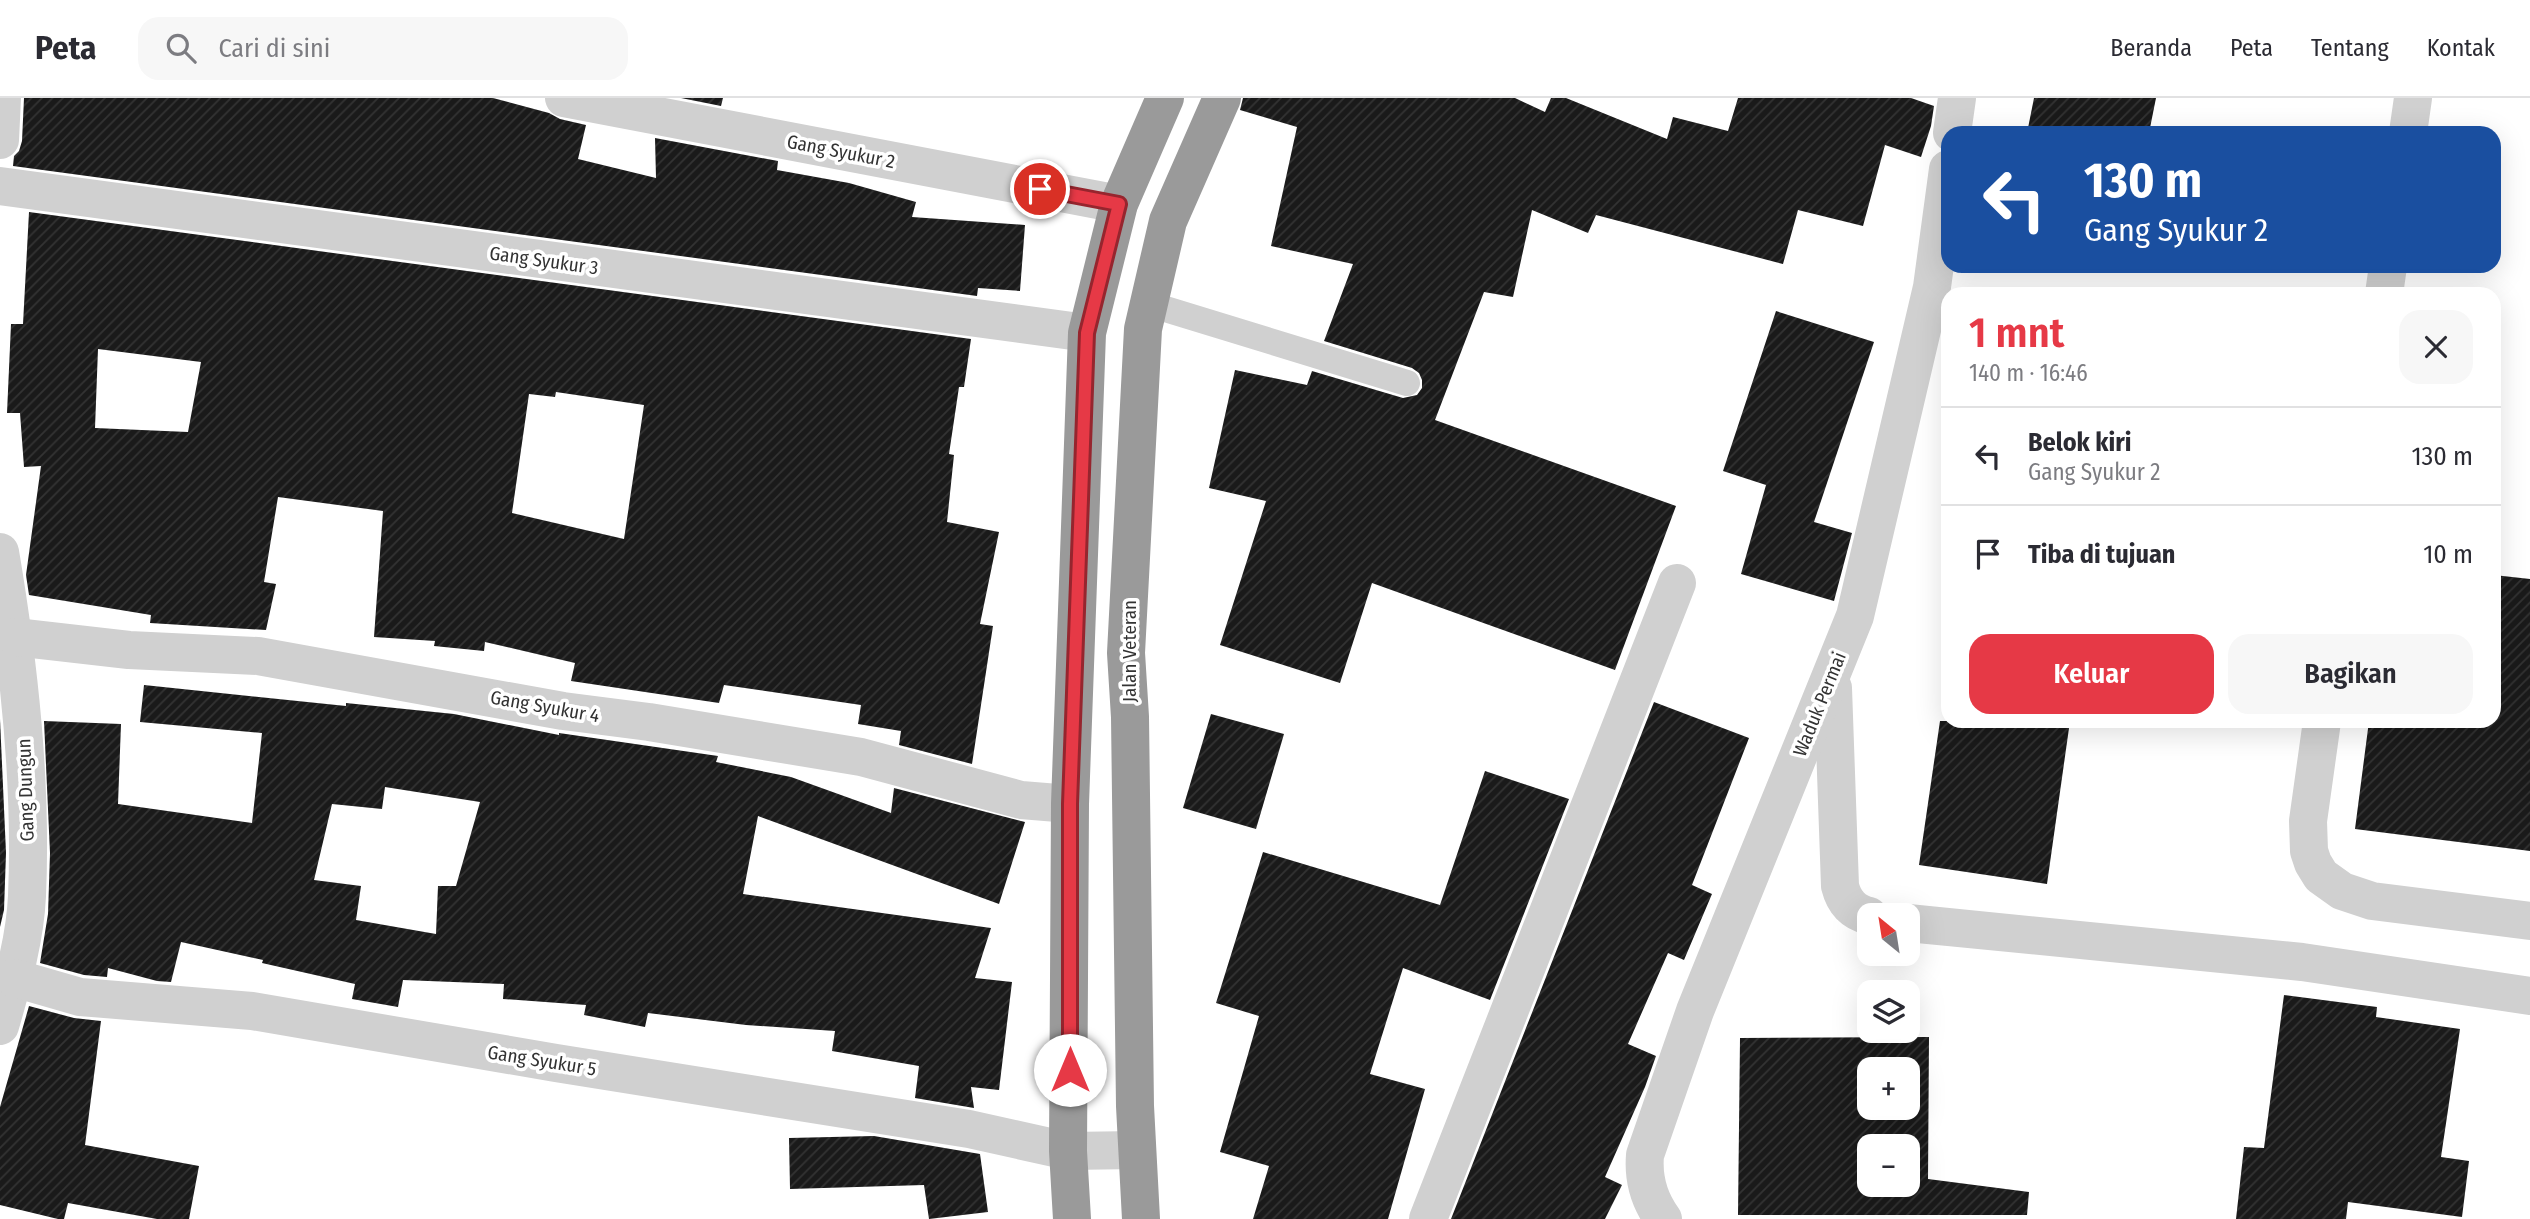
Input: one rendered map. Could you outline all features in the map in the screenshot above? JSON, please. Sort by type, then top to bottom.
[{"type":"highway","points":[[1072,1219],[1068,1151],[1070,804],[1087,333],[1119,204],[1165,98]]},
{"type":"highway","name":"Jalan Veteran","points":[[1140,1219],[1135,1106],[1130,717],[1126,653],[1143,330],[1168,220],[1222,98]]},
{"type":"street","points":[[0,140],[2,98]]},
{"type":"street","name":"Gang Syukur 2","points":[[564,98],[1119,204]]},
{"type":"street","points":[[1953,126],[1957,98]]},
{"type":"street","points":[[2409,126],[2413,98]]},
{"type":"street","name":"Gang Syukur 3","points":[[0,186],[1087,333]]},
{"type":"street","name":"Waduk Permai","points":[[1663,1219],[1650,1196],[1644,1173],[1645,1155],[1695,1011],[1854,616],[1932,287],[1941,221]]},
{"type":"street","name":"Gang Dungun","points":[[0,552],[15,637],[26,778],[27,898],[6,998]]},
{"type":"street","points":[[1428,1219],[1677,583]]},
{"type":"street","name":"Gang Syukur 4","points":[[15,637],[129,650],[258,656],[563,711],[649,722],[861,757],[1021,800],[1070,804]]},
{"type":"street","points":[[1832,672],[1840,886],[1851,908],[1857,911]]},
{"type":"street","points":[[2321,728],[2308,821],[2309,851],[2321,876],[2342,891],[2372,901],[2530,922]]},
{"type":"street","points":[[1920,924],[2302,962],[2530,996]]},
{"type":"street","name":"Gang Syukur 5","points":[[6,998],[80,997],[252,1011],[969,1129],[1068,1151],[1137,1150]]},
{"type":"lane","points":[[1149,303],[1407,383]]},
{"type":"building","points":[[24,98],[493,98],[586,125],[578,159],[656,178],[655,138],[778,161],[777,170],[849,183],[916,202],[912,217],[1025,225],[1020,291],[978,288],[977,296],[13,166],[14,156],[22,141]]},
{"type":"building","points":[[681,98],[723,98],[721,106]]},
{"type":"building","points":[[1243,98],[1515,98],[1545,112],[1551,98],[1566,98],[1667,139],[1673,117],[1728,131],[1738,98],[1911,98],[1934,106],[1921,157],[1885,145],[1863,226],[1798,210],[1783,264],[1596,215],[1588,233],[1532,210],[1513,297],[1484,292],[1435,420],[1676,506],[1615,670],[1372,583],[1340,683],[1220,645],[1266,501],[1209,488],[1235,370],[1307,385],[1312,371],[1403,398],[1417,395],[1422,388],[1422,380],[1419,373],[1412,368],[1324,341],[1353,264],[1271,246],[1297,127],[1240,110]]},
{"type":"building","points":[[2034,98],[2156,98],[2150,126],[2028,126]]},
{"type":"building","points":[[29,212],[971,339],[964,387],[959,387],[949,454],[954,455],[947,522],[999,532],[980,624],[993,626],[972,764],[899,745],[901,731],[858,724],[861,705],[724,685],[719,703],[571,681],[575,663],[485,642],[484,651],[434,646],[435,641],[374,637],[383,511],[278,497],[264,582],[276,584],[266,630],[150,623],[151,615],[29,595],[26,575],[41,466],[24,467],[20,413],[7,413],[11,324],[23,324]],"holes":[[[98,349],[201,362],[188,432],[95,428]],[[556,392],[644,405],[624,539],[512,513],[529,394],[555,397]]]},
{"type":"building","points":[[1776,311],[1874,342],[1814,522],[1852,533],[1834,601],[1741,574],[1766,485],[1723,471]]},
{"type":"building","points":[[2501,576],[2530,579],[2530,851],[2355,829],[2368,728],[2501,728]]},
{"type":"building","points":[[144,685],[454,714],[559,735],[718,756],[716,762],[791,777],[891,813],[894,788],[1025,822],[999,904],[758,816],[743,894],[991,928],[975,978],[1012,982],[999,1090],[971,1087],[974,1108],[915,1098],[919,1066],[832,1051],[835,1031],[746,1025],[648,1013],[645,1027],[584,1015],[586,1005],[503,999],[504,984],[403,980],[398,1007],[352,999],[355,984],[181,942],[171,982],[108,968],[107,977],[84,975],[40,963],[48,914],[50,853],[44,721],[121,724],[118,804],[252,823],[262,733],[140,722]],"holes":[[[385,787],[480,802],[456,886],[438,886],[436,934],[356,920],[361,886],[314,880],[332,804],[382,809]]]},
{"type":"building","points":[[1654,702],[1749,738],[1692,885],[1712,894],[1684,960],[1668,953],[1628,1044],[1656,1056],[1605,1177],[1622,1185],[1605,1219],[1451,1219]]},
{"type":"building","points":[[1211,714],[1284,734],[1256,829],[1183,808]]},
{"type":"building","points":[[0,719],[6,853],[4,910],[0,927]]},
{"type":"building","points":[[1940,721],[1941,728],[2069,728],[2047,884],[1919,865]]},
{"type":"building","points":[[1485,771],[1569,799],[1490,1000],[1403,968],[1370,1074],[1425,1089],[1388,1219],[1253,1219],[1269,1166],[1220,1152],[1259,1016],[1216,1003],[1263,852],[1440,905]]},
{"type":"building","points":[[2284,995],[2377,1007],[2376,1017],[2460,1029],[2441,1157],[2469,1161],[2462,1217],[2348,1202],[2346,1219],[2236,1219],[2244,1147],[2264,1148]]},
{"type":"building","points":[[29,1006],[74,1018],[101,1021],[85,1145],[199,1166],[189,1219],[157,1219],[68,1203],[64,1219],[58,1219],[0,1205],[0,1107]]},
{"type":"building","points":[[1857,1037],[1857,1043],[1920,1043],[1920,1037],[1929,1037],[1928,1179],[2029,1192],[2027,1215],[1738,1215],[1740,1038]]},
{"type":"building","points":[[874,1136],[980,1154],[988,1212],[929,1219],[924,1185],[790,1189],[789,1138]]},
{"type":"route","points":[[1040,189],[1119,204],[1087,333],[1070,804],[1070,1070]]}]
